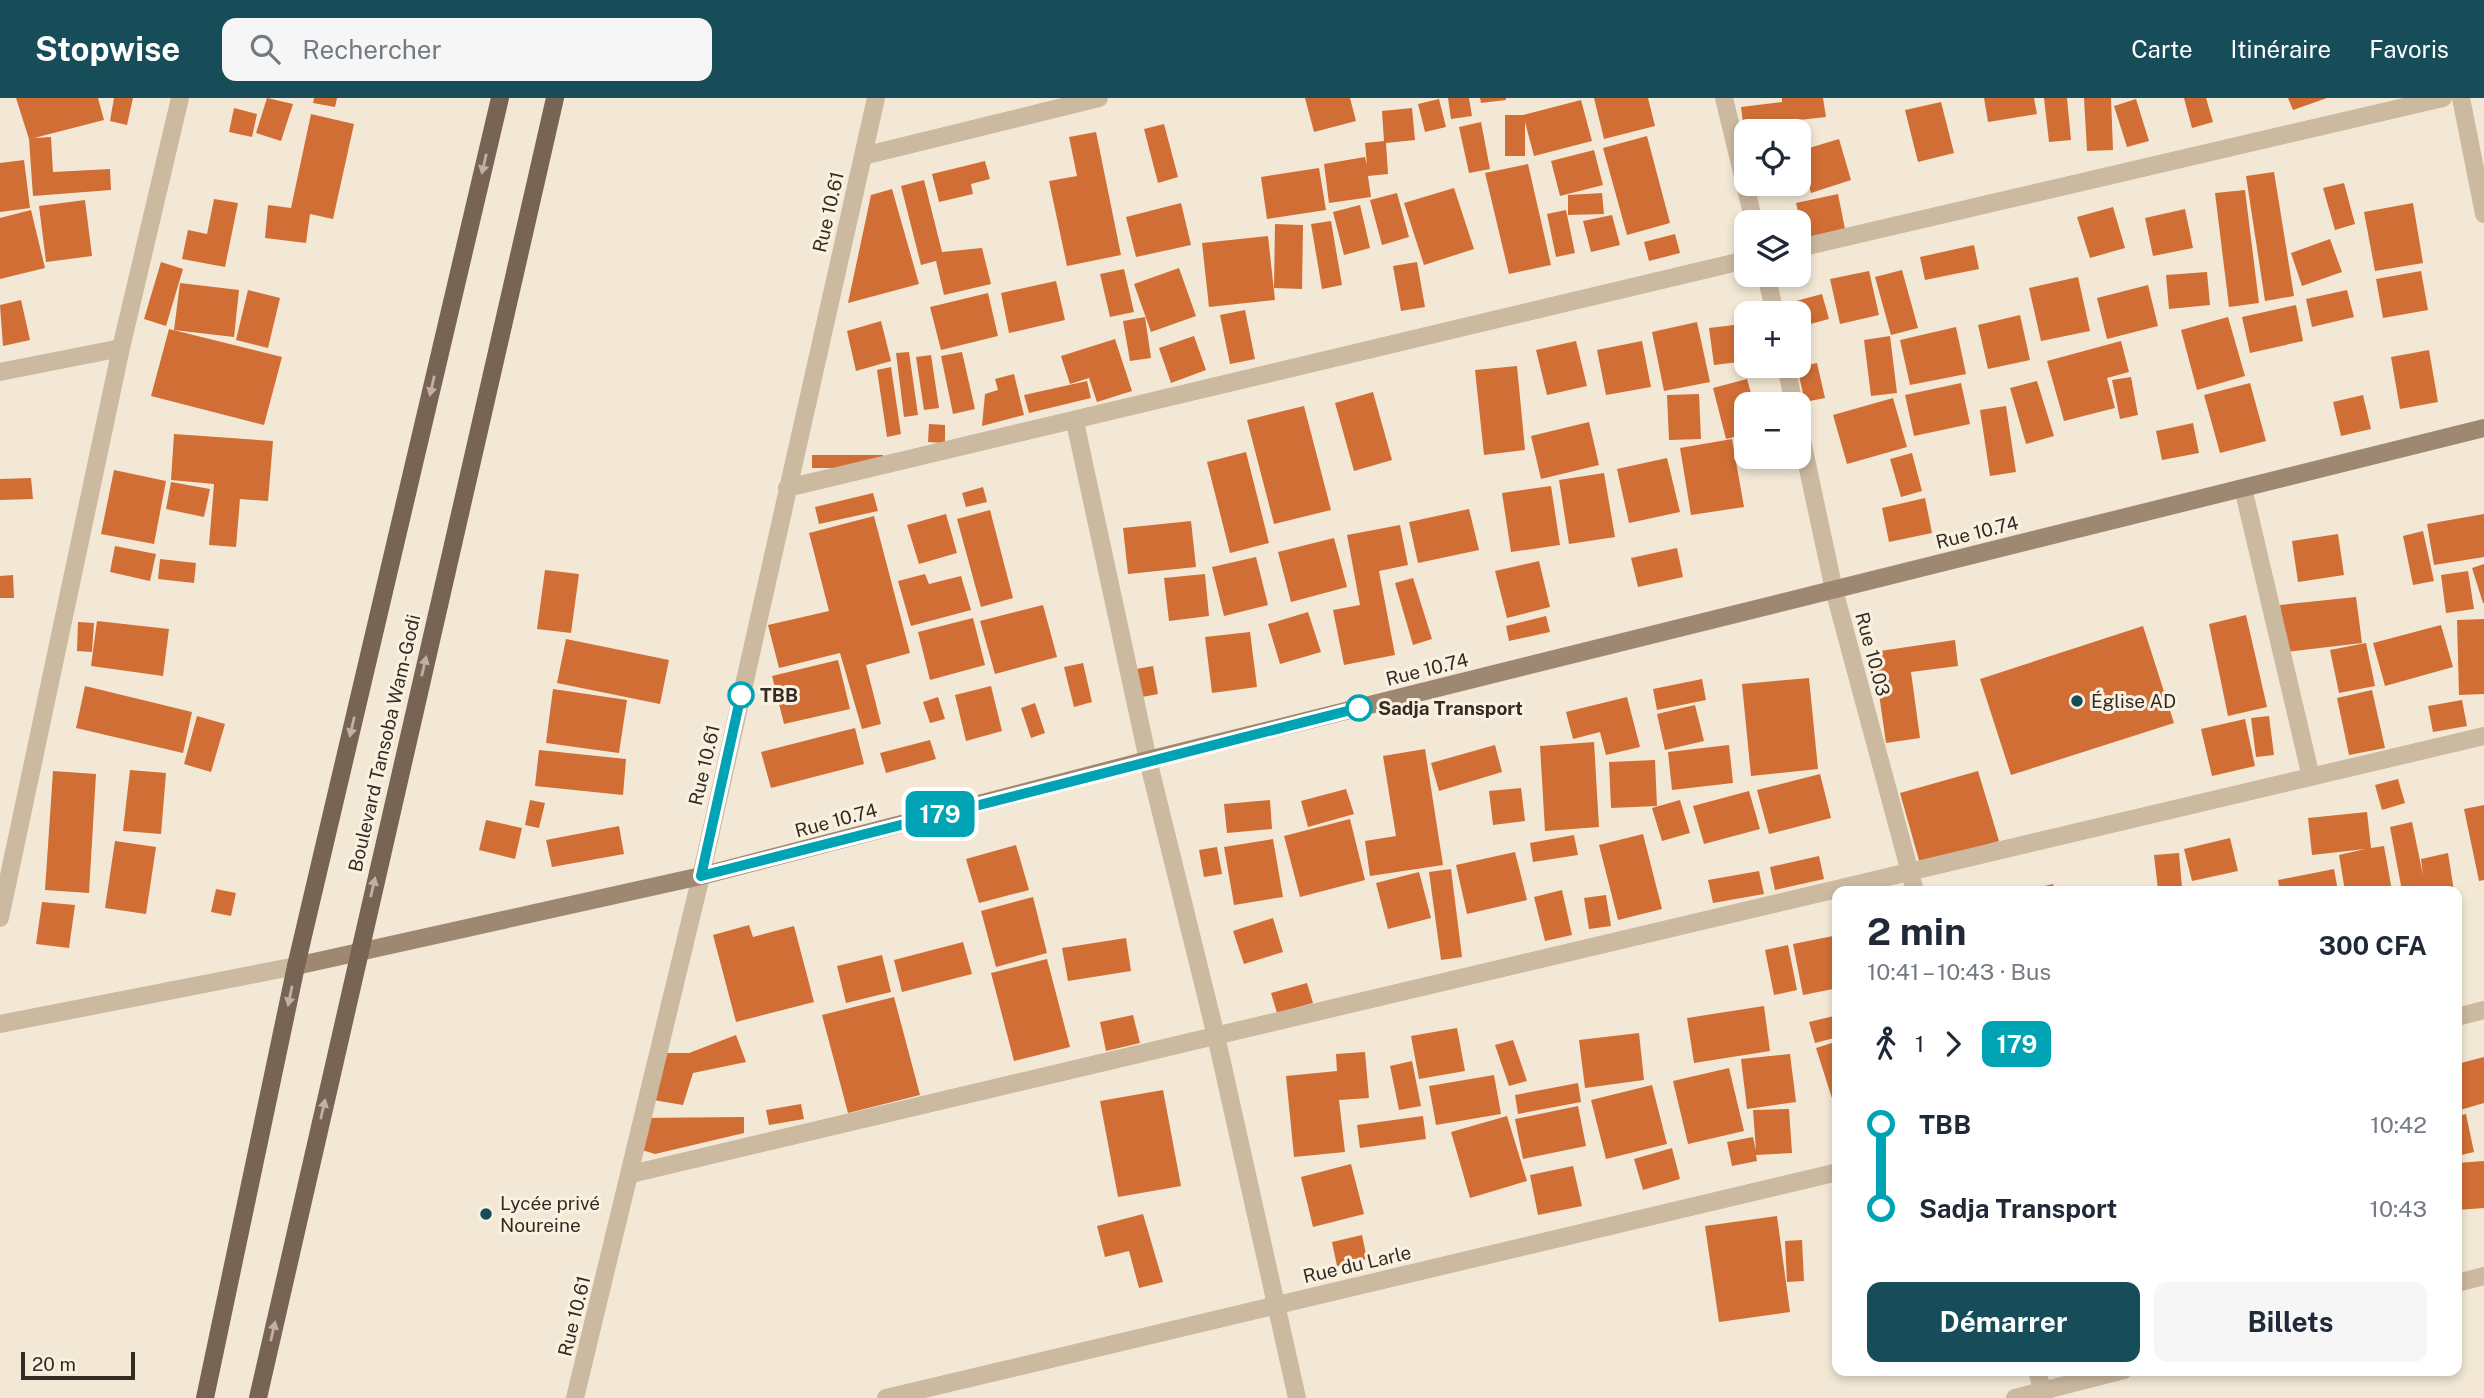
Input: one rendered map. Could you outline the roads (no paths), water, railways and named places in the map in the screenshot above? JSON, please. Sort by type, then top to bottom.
[{"type":"main road","name":"Boulevard Tansoba Wam-Godi","points":[[205,1398],[296,966],[500,98]]},
{"type":"main road","name":"Boulevard Tansoba Wam-Godi","points":[[258,1398],[357,954],[555,98]]},
{"type":"main road","name":"Rue 10.74","points":[[296,966],[701,876],[1148,760],[2484,428]]},
{"type":"street","points":[[0,918],[121,348],[180,98]]},
{"type":"street","name":"Rue 10.61","points":[[575,1398],[701,876],[876,98]]},
{"type":"street","points":[[863,156],[1098,98]]},
{"type":"street","points":[[1724,98],[1751,210]]},
{"type":"street","points":[[1811,245],[2443,98]]},
{"type":"street","points":[[2461,98],[2484,214]]},
{"type":"street","points":[[787,488],[1075,422],[1734,263]]},
{"type":"street","points":[[0,372],[121,348]]},
{"type":"street","points":[[1075,422],[1148,760],[1216,1036],[1297,1398]]},
{"type":"street","name":"Rue 10.03","points":[[1808,469],[1834,590],[1914,886]]},
{"type":"street","points":[[2243,488],[2311,777]]},
{"type":"street","points":[[1843,886],[2484,736]]},
{"type":"street","points":[[631,1174],[1832,889]]},
{"type":"street","points":[[0,1024],[296,966]]},
{"type":"street","points":[[2462,1016],[2484,1010]]},
{"type":"street","name":"Rue du Larle","points":[[887,1398],[1832,1173]]},
{"type":"street","points":[[2462,1282],[2484,1276]]},
{"type":"street","points":[[2038,1376],[2043,1395]]},
{"type":"street","points":[[2015,1398],[2043,1395],[2105,1376]]},
{"type":"place","name":"TBB","points":[[741,695]]},
{"type":"place","name":"Église AD","points":[[2077,701]]},
{"type":"place","name":"Sadja Transport","points":[[1359,708]]},
{"type":"place","name":"Lycée privé Noureine","points":[[486,1214]]}]
